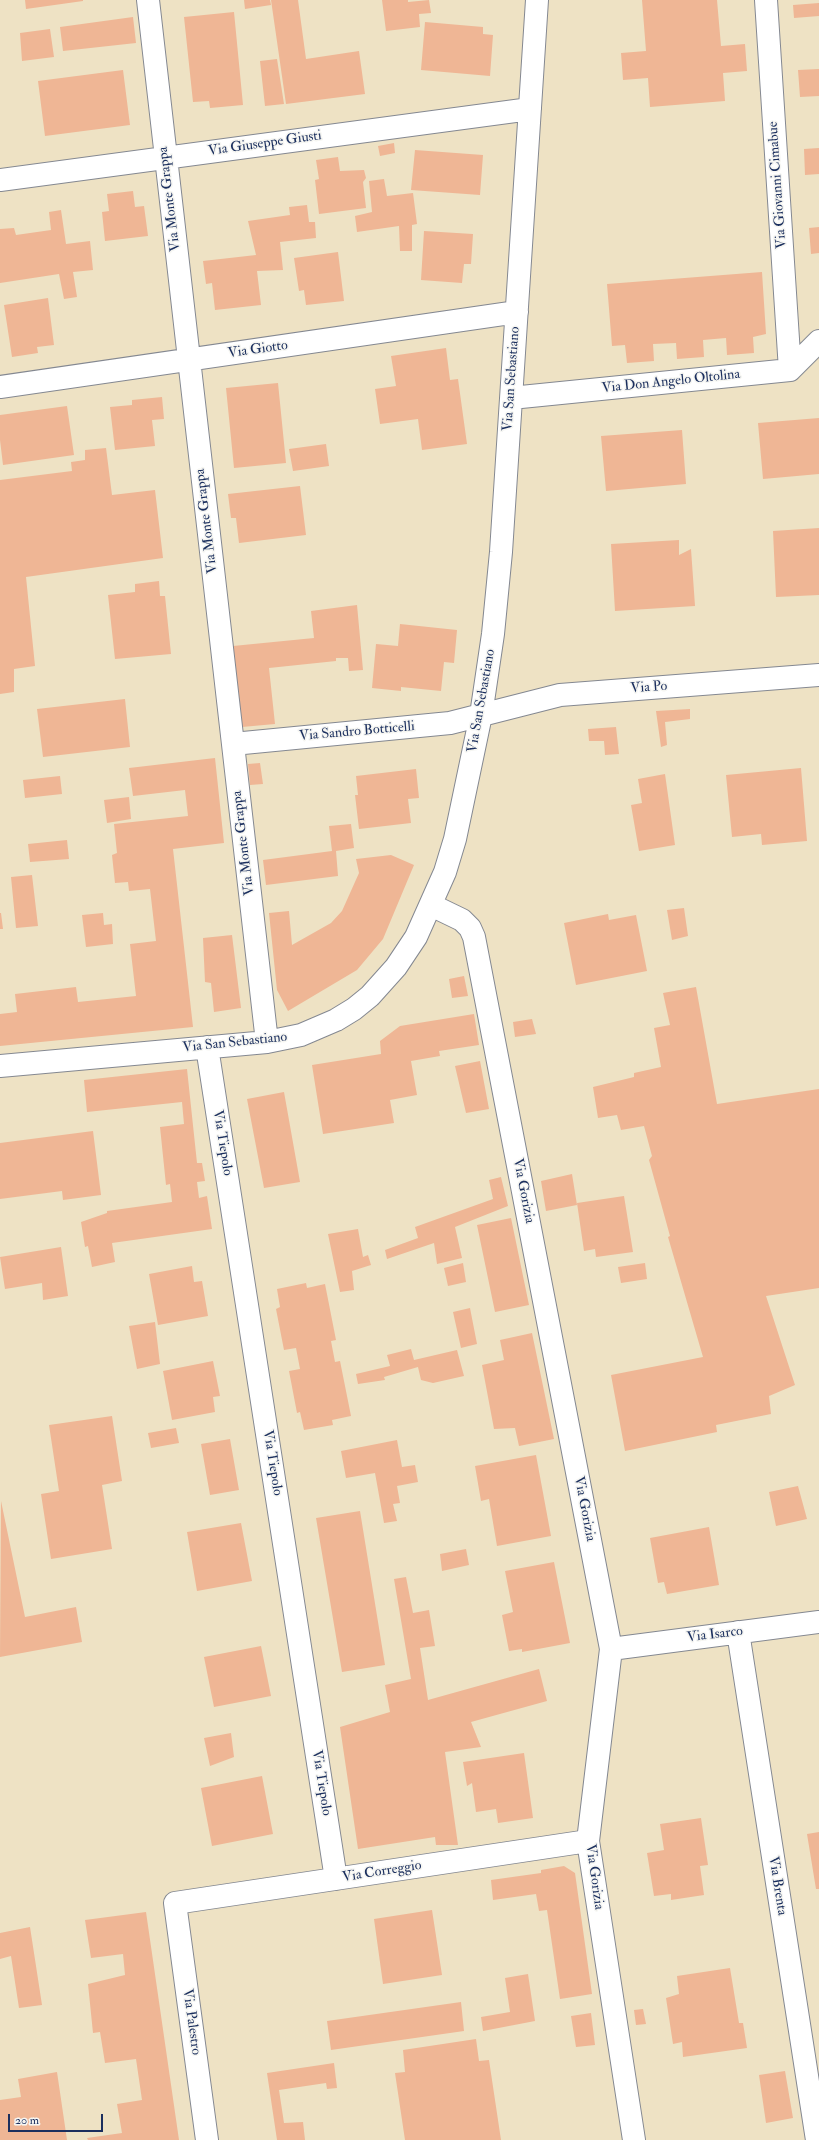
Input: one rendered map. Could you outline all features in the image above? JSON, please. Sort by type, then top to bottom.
[{"type":"street","name":"Via Monte Grappa","points":[[148,0],[267,1042]]},
{"type":"street","name":"Via San Sebastiano","points":[[0,1066],[267,1042],[301,1035],[318,1029],[354,1009],[370,996],[400,961],[416,937],[432,905],[445,872],[455,839],[481,715],[493,634],[501,552],[537,0]]},
{"type":"street","name":"Via Giovanni Cimabue","points":[[766,0],[790,370]]},
{"type":"street","name":"Via Giuseppe Giusti","points":[[0,180],[530,108]]},
{"type":"street","name":"Via Giotto","points":[[0,387],[517,312]]},
{"type":"street","points":[[790,370],[819,341]]},
{"type":"street","name":"Via Don Angelo Oltolina","points":[[511,398],[790,370]]},
{"type":"street","name":"Via Po","points":[[481,715],[560,695],[819,675]]},
{"type":"street","name":"Via Sandro Botticelli","points":[[233,744],[450,723],[481,715]]},
{"type":"street","name":"Via Gorizia","points":[[432,905],[462,920],[470,928],[474,936],[611,1649],[588,1841],[634,2140]]},
{"type":"street","name":"Via Tiepolo","points":[[207,1047],[336,1879]]},
{"type":"street","name":"Via Isarco","points":[[611,1649],[819,1622]]},
{"type":"street","name":"Via Brenta","points":[[738,1632],[816,2140]]},
{"type":"street","name":"Via Correggio","points":[[175,1903],[588,1841]]},
{"type":"street","name":"Via Palestro","points":[[175,1903],[207,2140]]},
{"type":"building","points":[[25,0],[83,0],[83,1],[26,9]]},
{"type":"building","points":[[244,0],[270,0],[271,5],[245,9]]},
{"type":"building","points":[[271,0],[298,0],[306,59],[359,51],[365,94],[286,104]]},
{"type":"building","points":[[382,0],[408,0],[408,2],[429,0],[431,13],[419,14],[420,27],[386,31]]},
{"type":"building","points":[[642,0],[717,0],[721,46],[745,44],[747,71],[723,73],[725,101],[650,107],[648,78],[623,80],[621,53],[646,51]]},
{"type":"building","points":[[819,3],[819,16],[794,18],[793,5]]},
{"type":"building","points":[[234,12],[243,105],[210,108],[209,101],[193,102],[184,17]]},
{"type":"building","points":[[133,17],[136,43],[63,51],[60,27]]},
{"type":"building","points":[[425,22],[483,27],[483,34],[493,35],[490,76],[421,70]]},
{"type":"building","points":[[50,29],[54,57],[22,61],[20,33]]},
{"type":"building","points":[[277,59],[284,104],[265,106],[260,61]]},
{"type":"building","points":[[819,69],[819,96],[800,97],[798,70]]},
{"type":"building","points":[[123,70],[130,125],[45,136],[38,81]]},
{"type":"building","points":[[394,143],[395,153],[380,156],[378,146]]},
{"type":"building","points":[[819,148],[819,174],[805,175],[804,149]]},
{"type":"building","points":[[415,150],[483,155],[480,195],[411,190]]},
{"type":"building","points":[[338,157],[340,171],[364,170],[366,178],[363,182],[366,208],[319,214],[315,180],[319,179],[316,160]]},
{"type":"building","points":[[384,179],[387,196],[413,193],[417,224],[412,225],[412,251],[400,251],[399,226],[357,232],[355,216],[372,212],[369,181]]},
{"type":"building","points":[[133,191],[135,207],[144,206],[148,236],[105,241],[102,212],[109,211],[107,194]]},
{"type":"building","points":[[307,205],[309,222],[315,222],[316,238],[280,242],[283,270],[257,271],[261,305],[215,310],[212,283],[206,284],[203,261],[256,255],[248,221],[290,215],[289,207]]},
{"type":"building","points":[[61,210],[66,244],[90,241],[93,270],[73,272],[77,297],[64,299],[59,274],[0,283],[0,229],[14,228],[16,235],[51,230],[49,212]]},
{"type":"building","points":[[819,227],[819,253],[811,254],[809,228]]},
{"type":"building","points":[[424,231],[473,234],[471,264],[464,264],[462,283],[421,280]]},
{"type":"building","points":[[338,252],[344,301],[306,305],[304,290],[299,291],[294,258]]},
{"type":"building","points":[[762,272],[766,334],[753,337],[754,353],[727,355],[726,338],[703,340],[704,357],[677,359],[676,343],[653,344],[654,361],[627,363],[625,345],[612,346],[607,284]]},
{"type":"building","points":[[48,298],[54,345],[37,347],[38,353],[12,357],[4,305]]},
{"type":"building","points":[[446,348],[450,380],[458,379],[467,444],[422,450],[418,419],[380,424],[375,389],[396,386],[391,356]]},
{"type":"building","points":[[278,383],[286,463],[234,468],[226,388]]},
{"type":"building","points":[[162,397],[164,419],[152,420],[155,446],[115,450],[110,407],[132,405],[132,400]]},
{"type":"building","points":[[67,406],[74,455],[3,465],[0,440],[0,415]]},
{"type":"building","points":[[819,418],[819,474],[763,479],[758,423]]},
{"type":"building","points":[[682,430],[686,484],[606,491],[601,436]]},
{"type":"building","points":[[326,444],[329,466],[293,471],[289,449]]},
{"type":"building","points":[[106,448],[112,495],[155,490],[163,558],[26,577],[35,666],[14,669],[14,692],[0,694],[0,480],[72,471],[71,462],[85,460],[85,450]]},
{"type":"building","points":[[300,486],[306,535],[239,543],[236,518],[231,518],[228,494]]},
{"type":"building","points":[[819,528],[819,595],[776,597],[773,531]]},
{"type":"building","points":[[679,540],[679,555],[691,549],[695,606],[615,611],[611,544]]},
{"type":"building","points":[[159,581],[160,596],[165,596],[171,654],[115,659],[108,595],[135,592],[135,584]]},
{"type":"building","points":[[357,605],[363,670],[349,671],[348,658],[336,658],[336,661],[269,668],[275,724],[242,727],[233,646],[314,638],[311,611]]},
{"type":"building","points":[[400,624],[457,630],[454,663],[444,662],[441,691],[401,687],[401,691],[372,688],[376,644],[398,646]]},
{"type":"building","points":[[125,699],[130,747],[43,757],[37,709]]},
{"type":"building","points":[[690,709],[690,719],[665,722],[667,745],[661,747],[656,711]]},
{"type":"building","points":[[616,727],[619,754],[605,755],[604,741],[589,741],[588,729]]},
{"type":"building","points":[[215,758],[224,843],[173,849],[193,1027],[0,1046],[0,1014],[17,1012],[15,994],[76,987],[78,1002],[136,996],[130,944],[156,941],[150,889],[129,891],[128,882],[115,883],[112,855],[117,853],[114,824],[188,816],[185,790],[133,796],[129,768]]},
{"type":"building","points":[[260,763],[263,784],[250,785],[248,764]]},
{"type":"building","points":[[801,768],[807,841],[762,845],[761,834],[732,837],[726,775]]},
{"type":"building","points":[[416,769],[419,798],[408,799],[411,823],[359,829],[355,795],[358,795],[356,776]]},
{"type":"building","points":[[665,774],[675,845],[639,851],[631,805],[642,803],[638,779]]},
{"type":"building","points":[[60,776],[62,794],[25,798],[23,780]]},
{"type":"building","points":[[129,797],[131,819],[107,823],[104,800]]},
{"type":"building","points":[[351,824],[354,848],[336,851],[338,876],[266,885],[263,860],[332,851],[329,826]]},
{"type":"building","points":[[67,840],[69,859],[30,862],[28,844]]},
{"type":"building","points":[[391,855],[414,865],[383,939],[357,970],[288,1011],[277,990],[269,913],[289,911],[292,945],[331,923],[342,911],[359,873],[356,859]]},
{"type":"building","points":[[32,875],[38,926],[16,928],[11,877]]},
{"type":"building","points":[[684,908],[688,936],[672,940],[667,910]]},
{"type":"building","points":[[1,913],[3,929],[0,929]]},
{"type":"building","points":[[103,913],[104,925],[112,924],[113,944],[86,947],[82,915]]},
{"type":"building","points":[[608,914],[609,920],[636,915],[647,971],[576,985],[564,923]]},
{"type":"building","points":[[232,935],[241,1008],[214,1012],[211,983],[205,982],[203,938]]},
{"type":"building","points":[[464,976],[468,996],[452,998],[449,979]]},
{"type":"building","points":[[696,987],[717,1104],[819,1089],[819,1288],[766,1296],[795,1385],[769,1396],[771,1414],[716,1425],[717,1432],[625,1451],[611,1375],[703,1357],[668,1237],[670,1236],[649,1160],[652,1156],[644,1126],[621,1130],[617,1115],[598,1118],[593,1087],[634,1077],[634,1073],[661,1067],[654,1028],[670,1025],[663,993]]},
{"type":"building","points":[[474,1014],[479,1045],[439,1051],[440,1056],[411,1061],[417,1095],[390,1100],[394,1123],[323,1134],[312,1065],[381,1054],[380,1041],[400,1026]]},
{"type":"building","points":[[532,1019],[536,1034],[515,1037],[513,1022]]},
{"type":"building","points":[[480,1061],[489,1109],[466,1113],[455,1066]]},
{"type":"building","points":[[187,1069],[197,1163],[202,1163],[205,1181],[197,1182],[199,1198],[207,1196],[212,1229],[112,1243],[115,1262],[92,1267],[88,1246],[85,1247],[81,1222],[107,1213],[107,1211],[172,1202],[170,1184],[166,1185],[160,1127],[184,1124],[182,1102],[87,1112],[84,1080]]},
{"type":"building","points":[[284,1092],[300,1182],[264,1188],[247,1099]]},
{"type":"building","points":[[93,1131],[101,1195],[63,1200],[62,1191],[0,1199],[0,1143]]},
{"type":"building","points":[[572,1174],[577,1205],[546,1211],[541,1181]]},
{"type":"building","points":[[501,1177],[508,1206],[455,1227],[462,1258],[437,1264],[434,1243],[387,1259],[385,1250],[418,1238],[415,1227],[493,1199],[489,1180]]},
{"type":"building","points":[[624,1196],[633,1252],[596,1257],[595,1249],[584,1251],[577,1203]]},
{"type":"building","points":[[511,1218],[529,1305],[495,1312],[477,1225]]},
{"type":"building","points":[[358,1229],[363,1257],[368,1255],[371,1265],[352,1271],[354,1290],[340,1292],[328,1234]]},
{"type":"building","points":[[61,1247],[68,1296],[43,1300],[42,1283],[5,1289],[0,1257]]},
{"type":"building","points":[[463,1263],[466,1282],[448,1286],[444,1268]]},
{"type":"building","points":[[645,1263],[647,1279],[621,1283],[618,1267]]},
{"type":"building","points":[[192,1266],[194,1282],[202,1281],[208,1316],[158,1325],[149,1274]]},
{"type":"building","points":[[306,1283],[307,1288],[325,1284],[336,1340],[331,1341],[335,1362],[340,1361],[351,1416],[332,1420],[333,1425],[304,1430],[300,1412],[297,1413],[289,1371],[300,1369],[296,1348],[284,1350],[276,1309],[280,1307],[277,1289]]},
{"type":"building","points":[[470,1308],[477,1344],[461,1348],[453,1312]]},
{"type":"building","points":[[155,1322],[160,1364],[137,1369],[129,1326]]},
{"type":"building","points":[[532,1333],[554,1439],[519,1446],[515,1428],[494,1429],[482,1365],[504,1360],[500,1340]]},
{"type":"building","points":[[411,1349],[414,1360],[457,1350],[464,1376],[433,1383],[421,1380],[418,1367],[384,1377],[385,1380],[358,1384],[356,1374],[390,1366],[387,1355]]},
{"type":"building","points":[[213,1361],[220,1396],[213,1397],[215,1412],[172,1420],[163,1371]]},
{"type":"building","points":[[112,1416],[122,1481],[102,1485],[112,1549],[51,1559],[41,1494],[59,1491],[49,1425]]},
{"type":"building","points":[[176,1428],[179,1443],[151,1448],[148,1433]]},
{"type":"building","points":[[230,1439],[239,1490],[210,1495],[201,1444]]},
{"type":"building","points":[[397,1440],[402,1467],[415,1465],[418,1482],[397,1486],[400,1503],[393,1504],[397,1521],[384,1523],[375,1473],[346,1478],[341,1451]]},
{"type":"building","points":[[536,1455],[551,1536],[497,1546],[489,1499],[481,1501],[475,1466]]},
{"type":"building","points":[[798,1486],[807,1519],[776,1526],[769,1492]]},
{"type":"building","points":[[1,1501],[25,1617],[76,1607],[82,1642],[0,1657]]},
{"type":"building","points":[[360,1511],[385,1665],[342,1672],[316,1518]]},
{"type":"building","points":[[241,1523],[252,1581],[197,1591],[187,1532]]},
{"type":"building","points":[[709,1527],[719,1585],[667,1594],[664,1582],[658,1583],[650,1538]]},
{"type":"building","points":[[466,1549],[469,1565],[442,1571],[440,1554]]},
{"type":"building","points":[[554,1562],[570,1643],[522,1652],[522,1649],[509,1651],[502,1615],[513,1612],[505,1571]]},
{"type":"building","points":[[406,1577],[413,1613],[429,1610],[435,1646],[420,1648],[428,1700],[539,1669],[547,1701],[471,1722],[481,1747],[445,1752],[458,1845],[436,1845],[435,1837],[358,1849],[340,1727],[390,1712],[385,1685],[411,1679],[394,1579]]},
{"type":"building","points":[[261,1646],[271,1696],[214,1707],[204,1657]]},
{"type":"building","points":[[231,1733],[234,1757],[210,1766],[204,1738]]},
{"type":"building","points":[[524,1753],[533,1818],[498,1823],[496,1809],[476,1812],[472,1783],[467,1786],[463,1762]]},
{"type":"building","points":[[262,1776],[273,1834],[212,1846],[201,1788]]},
{"type":"building","points":[[701,1818],[708,1865],[700,1866],[704,1895],[671,1900],[671,1894],[654,1896],[647,1853],[664,1850],[660,1824]]},
{"type":"building","points":[[819,1832],[819,1889],[816,1889],[807,1834]]},
{"type":"building","points":[[564,1866],[575,1873],[592,1994],[560,1999],[547,1910],[539,1911],[536,1894],[493,1900],[491,1880],[541,1873],[541,1870]]},
{"type":"building","points":[[432,1910],[442,1975],[383,1984],[374,1919]]},
{"type":"building","points":[[146,1912],[179,2140],[88,2140],[87,2138],[122,2133],[117,2104],[142,2100],[136,2059],[105,2063],[100,2032],[93,2033],[88,1984],[125,1975],[123,1954],[91,1958],[85,1920]]},
{"type":"building","points":[[30,1927],[42,2005],[19,2008],[11,1956],[0,1959],[0,1933]]},
{"type":"building","points":[[730,1968],[739,2023],[743,2023],[747,2048],[683,2057],[682,2042],[673,2044],[666,1998],[679,1994],[677,1976]]},
{"type":"building","points":[[528,1974],[535,2021],[483,2031],[481,2017],[510,2012],[505,1978]]},
{"type":"building","points":[[461,2002],[464,2031],[331,2050],[327,2021]]},
{"type":"building","points":[[643,2009],[646,2024],[636,2025],[634,2010]]},
{"type":"building","points":[[591,2013],[595,2045],[576,2047],[571,2016]]},
{"type":"building","points":[[476,2039],[479,2061],[489,2060],[501,2140],[405,2140],[395,2073],[405,2072],[403,2050]]},
{"type":"building","points":[[334,2063],[337,2088],[327,2089],[326,2083],[279,2090],[284,2123],[303,2122],[305,2140],[277,2140],[267,2073]]},
{"type":"building","points":[[785,2071],[793,2118],[766,2123],[759,2075]]},
{"type":"building","points":[[57,2072],[67,2140],[0,2140],[0,2100],[21,2097],[18,2079]]}]
